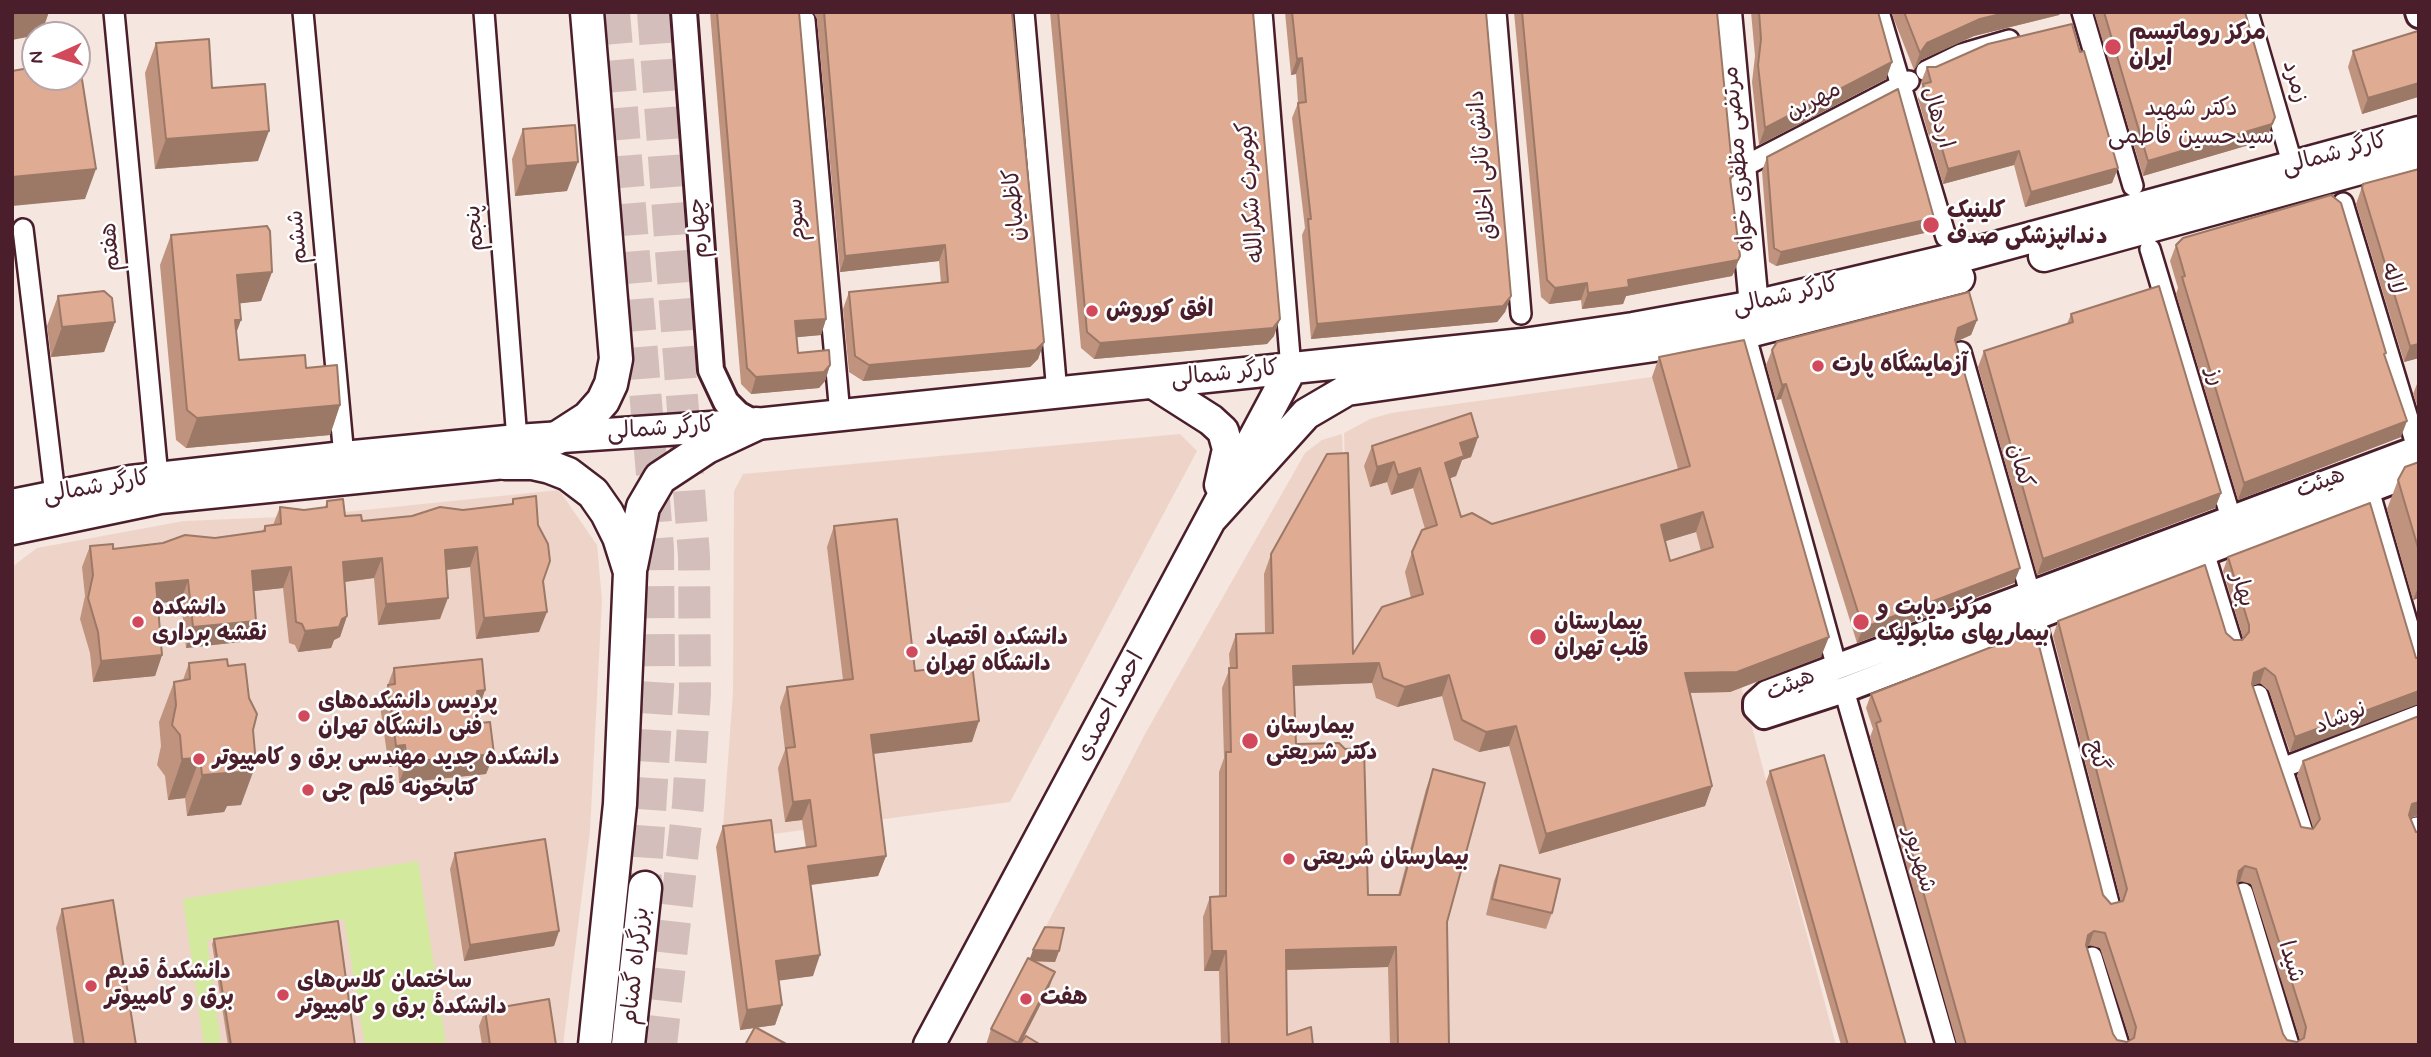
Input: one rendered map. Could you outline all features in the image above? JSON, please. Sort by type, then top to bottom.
[{"type":"highway","points":[[557,438],[588,418],[603,401],[611,384],[616,359],[587,12]]},
{"type":"highway","points":[[595,1045],[620,804],[630,572],[643,507],[660,478],[697,453],[756,424]]},
{"type":"highway","points":[[511,452],[532,463],[568,474],[593,493],[619,537],[630,572]]},
{"type":"highway","name":"بزرگراه گمنام","points":[[628,1045],[645,888]]},
{"type":"main road","name":"مرتضی مظفری خواه","points":[[1727,12],[1741,167],[1749,320]]},
{"type":"main road","name":"کارگر شمالی","points":[[12,529],[160,498],[511,452],[557,438],[756,424],[1749,320],[1952,259],[2419,132]]},
{"type":"main road","name":"کارگر شمالی","points":[[1212,519],[1306,414],[1347,390],[1749,320],[2323,181],[2419,152]]},
{"type":"main road","name":"احمد احمدی","points":[[929,1045],[1291,369]]},
{"type":"main road","points":[[1153,383],[1211,420],[1226,439],[1225,466],[1212,519]]},
{"type":"main road","name":"کارگر شمالی","points":[[12,505],[158,477],[344,457],[511,452]]},
{"type":"street","name":"هفتم","points":[[114,12],[158,477]]},
{"type":"street","name":"ششم","points":[[303,12],[344,457]]},
{"type":"street","name":"پنجم","points":[[484,12],[511,452]]},
{"type":"street","name":"چهارم","points":[[684,12],[711,370],[723,397],[738,414],[756,424]]},
{"type":"street","name":"کاظمیان","points":[[1024,12],[1057,393]]},
{"type":"street","name":"کیومرث شکرالله","points":[[1262,12],[1291,369]]},
{"type":"street","name":"دانش ثانی اخلاق","points":[[1496,12],[1521,314]]},
{"type":"street","name":"اردهال","points":[[1879,12],[1912,79],[1946,237]]},
{"type":"street","name":"زمرد","points":[[2248,12],[2293,166]]},
{"type":"street","name":"سوم","points":[[805,20],[839,415]]},
{"type":"street","points":[[2079,20],[2133,186]]},
{"type":"street","name":"مهرین","points":[[1741,167],[1979,47],[2032,34]]},
{"type":"street","name":"لاله","points":[[2343,203],[2418,456]]},
{"type":"street","points":[[23,229],[55,495]]},
{"type":"street","name":"رز","points":[[2150,249],[2231,518]]},
{"type":"street","name":"شهریور","points":[[1749,320],[1841,679],[1946,1045]]},
{"type":"street","name":"کمان","points":[[1961,352],[2032,605]]},
{"type":"street","name":"هیئت","points":[[2032,605],[2204,552],[2369,490],[2418,456]]},
{"type":"street","name":"هیئت","points":[[1841,679],[2032,605],[2231,518],[2418,456]]},
{"type":"street","points":[[2369,490],[2419,663]]},
{"type":"street","name":"بهار","points":[[2204,552],[2232,643]]},
{"type":"street","name":"گنج","points":[[2032,605],[2110,907]]},
{"type":"street","points":[[2258,695],[2303,832]]},
{"type":"street","name":"نوشاد","points":[[2282,768],[2419,715]]},
{"type":"street","name":"شیدا","points":[[2243,893],[2289,1045]]},
{"type":"street","points":[[2092,957],[2119,1045]]},
{"type":"shaded area","points":[[1652,377],[1742,689],[1836,1045],[985,1045],[1145,734],[1305,453],[1322,440],[1342,434],[1349,597],[1344,433],[1370,419],[1391,413]]},
{"type":"shaded area","name":"دانشکده اقتصاد دانشگاه تهران","points":[[1180,434],[1197,451],[1010,802],[722,841],[733,692],[734,491],[743,474]]},
{"type":"shaded area","name":"پردیس دانشکده‌های فنی دانشگاه تهران","points":[[559,490],[597,545],[602,600],[590,831],[563,1045],[12,1045],[12,567],[37,548],[184,521],[306,516]]},
{"type":"green space","points":[[418,861],[446,1045],[365,1045],[344,919],[207,940],[221,1045],[204,1045],[183,899]]},
{"type":"building","points":[[717,12],[799,12],[826,319],[795,321],[798,353],[829,350],[830,365],[824,372],[756,377],[747,368]]},
{"type":"building","points":[[824,12],[1012,12],[1044,342],[1036,350],[869,365],[855,356],[849,292],[948,282],[945,245],[845,256]]},
{"type":"building","points":[[1058,12],[1253,12],[1280,319],[1273,328],[1100,343],[1087,332]]},
{"type":"building","points":[[1292,12],[1486,12],[1511,296],[1503,306],[1317,324],[1308,219],[1311,219],[1298,103],[1306,102],[1302,58],[1297,59]]},
{"type":"building","points":[[1522,12],[1717,12],[1733,176],[1730,178],[1740,256],[1738,260],[1628,280],[1629,287],[1588,293],[1587,283],[1555,288],[1547,280]]},
{"type":"building","points":[[1759,12],[1878,12],[1892,62],[1765,128],[1758,65],[1761,39]]},
{"type":"building","points":[[1904,12],[2009,12],[1980,19],[1927,43],[1920,53]]},
{"type":"building","points":[[2104,12],[2245,12],[2275,117],[2272,124],[2148,161]]},
{"type":"building","points":[[2072,24],[2080,52],[2084,51],[2118,168],[2031,192],[2019,151],[1948,169],[1923,84],[1931,82],[1927,67],[1936,67],[1988,44]]},
{"type":"building","points":[[2418,31],[2419,83],[2368,98],[2353,51]]},
{"type":"building","points":[[209,39],[212,88],[265,84],[269,131],[166,139],[156,43]]},
{"type":"building","points":[[21,69],[21,91],[84,91],[96,169],[12,177],[12,71]]},
{"type":"building","points":[[1898,89],[1934,218],[1781,252],[1774,248],[1767,157]]},
{"type":"building","points":[[575,125],[578,162],[526,166],[523,129]]},
{"type":"building","points":[[2419,169],[2419,344],[2410,346],[2362,188],[2363,184]]},
{"type":"building","points":[[2331,195],[2341,203],[2386,353],[2384,354],[2407,421],[2244,483],[2182,277],[2185,276],[2176,245],[2183,238]]},
{"type":"building","points":[[267,226],[270,231],[272,272],[237,275],[241,320],[235,320],[239,360],[305,355],[306,368],[337,365],[340,405],[197,418],[187,410],[171,235]]},
{"type":"building","points":[[2159,286],[2221,493],[2043,559],[1984,351],[2073,322],[2071,314]]},
{"type":"building","points":[[104,291],[112,298],[115,322],[62,327],[58,296]]},
{"type":"building","points":[[1969,292],[1977,320],[1958,328],[1955,340],[2020,568],[1863,628],[1786,384],[1782,385],[1772,350],[1777,342]]},
{"type":"building","points":[[1744,340],[1829,637],[1737,672],[1685,673],[1712,786],[1546,834],[1516,726],[1486,732],[1462,720],[1449,675],[1405,687],[1383,678],[1379,663],[1293,666],[1296,744],[1339,743],[1345,749],[1364,748],[1368,895],[1400,895],[1433,769],[1485,783],[1447,922],[1449,1045],[1398,1045],[1396,947],[1286,950],[1287,1035],[1311,1027],[1313,1045],[1229,1045],[1226,951],[1212,951],[1210,897],[1226,896],[1226,752],[1231,752],[1229,668],[1237,668],[1236,634],[1273,633],[1271,554],[1327,454],[1348,453],[1353,654],[1382,607],[1423,594],[1412,552],[1422,530],[1437,525],[1420,468],[1398,475],[1394,462],[1377,467],[1372,446],[1471,413],[1478,437],[1460,443],[1464,456],[1445,463],[1461,517],[1472,513],[1492,524],[1690,466],[1659,357]],"holes":[[[1703,512],[1713,547],[1670,561],[1661,525]]]},
{"type":"building","points":[[2419,462],[2419,551],[2398,480],[2405,467]]},
{"type":"building","points":[[536,496],[538,525],[548,544],[550,561],[543,581],[547,612],[484,618],[477,547],[445,550],[448,598],[386,604],[382,558],[343,562],[347,616],[342,619],[339,627],[305,631],[302,624],[296,622],[291,567],[252,571],[256,621],[193,627],[188,580],[156,583],[162,655],[101,661],[98,632],[88,598],[93,575],[90,546],[113,544],[113,549],[163,543],[185,535],[215,538],[265,531],[265,526],[281,524],[280,507],[304,510],[327,507],[327,501],[343,499],[345,516],[361,515],[362,521],[412,516],[440,507],[463,510],[513,504],[513,499]]},
{"type":"building","points":[[2370,503],[2416,658],[2419,658],[2419,691],[2295,737],[2275,676],[2265,668],[2254,673],[2252,684],[2301,827],[2313,829],[2320,819],[2303,761],[2419,716],[2419,802],[2412,804],[2409,815],[2416,832],[2419,832],[2419,1045],[1966,1045],[1876,723],[1881,721],[1871,694],[2035,630],[2103,895],[2111,904],[2123,901],[2127,889],[2058,621],[2205,565],[2226,633],[2234,640],[2242,640],[2249,632],[2249,625],[2228,557]],"holes":[[[2245,866],[2256,869],[2306,1027],[2304,1038],[2297,1042],[2287,1040],[2283,1034],[2237,882],[2239,871]],[[2094,931],[2105,933],[2136,1027],[2134,1038],[2127,1042],[2117,1040],[2113,1034],[2086,945],[2088,935]]]},
{"type":"building","points":[[897,519],[915,671],[972,664],[979,721],[871,735],[886,856],[808,866],[820,955],[776,961],[782,1005],[747,1010],[723,826],[771,820],[775,852],[816,846],[810,800],[793,802],[786,748],[795,747],[787,687],[853,679],[834,526]]},
{"type":"building","points":[[227,659],[228,666],[245,664],[249,698],[257,714],[253,730],[256,764],[239,765],[239,772],[202,775],[200,758],[182,759],[180,735],[172,725],[176,705],[174,682],[190,679],[189,663]]},
{"type":"building","points":[[482,659],[485,690],[477,691],[480,723],[490,722],[494,754],[407,762],[405,745],[396,746],[388,685],[395,684],[394,668]]},
{"type":"building","points":[[1824,755],[1906,1045],[1848,1045],[1770,771]]},
{"type":"building","points":[[545,839],[559,931],[470,945],[455,853]]},
{"type":"building","points":[[1500,865],[1560,879],[1552,913],[1492,899]]},
{"type":"building","name":"دانشکدهٔ قدیم برق و کامپیوتر","points":[[113,900],[136,1045],[84,1045],[62,909]]},
{"type":"building","name":"ساختمان کلاس‌های دانشکدهٔ برق و کامپیوتر","points":[[338,921],[355,1045],[231,1045],[214,939]]},
{"type":"building","points":[[1045,927],[1064,928],[1059,951],[1033,950]]},
{"type":"building","points":[[1028,958],[1055,972],[1018,1043],[991,1029]]},
{"type":"building","points":[[549,999],[556,1045],[490,1045],[485,1010]]},
{"type":"building","points":[[755,1027],[788,1045],[745,1045]]},
{"type":"building","points":[[1026,1036],[1041,1045],[1019,1045]]},
{"type":"tunnel","points":[[614,12],[658,548],[659,673],[645,888]]},
{"type":"tunnel","points":[[653,12],[694,556],[695,692],[688,805],[661,1045]]},
{"type":"place","name":"مرکز روماتیسم ایران","points":[[2113,47]]},
{"type":"place","name":"کلینیک دندانپزشکی صدف","points":[[1931,225]]},
{"type":"place","name":"افق کوروش","points":[[1092,311]]},
{"type":"place","name":"آزمایشگاه پارت","points":[[1818,366]]},
{"type":"place","name":"دانشکده نقشه برداری","points":[[138,622]]},
{"type":"place","name":"مرکز دیابت و بیماریهای متابولیک","points":[[1861,622]]},
{"type":"place","name":"بیمارستان قلب تهران","points":[[1538,637]]},
{"type":"place","name":"دانشکده اقتصاد دانشگاه تهران","points":[[912,652]]},
{"type":"place","name":"پردیس دانشکده‌های فنی دانشگاه تهران","points":[[304,716]]},
{"type":"place","name":"بیمارستان دکتر شریعتی","points":[[1250,741]]},
{"type":"place","name":"دانشکده جدید مهندسی برق و کامپیوتر","points":[[199,759]]},
{"type":"place","name":"کتابخونه قلم چی","points":[[308,790]]},
{"type":"place","name":"بیمارستان شریعتی","points":[[1289,859]]},
{"type":"place","name":"دانشکدهٔ قدیم برق و کامپیوتر","points":[[91,986]]},
{"type":"place","name":"ساختمان کلاس‌های دانشکدهٔ برق و کامپیوتر","points":[[283,995]]},
{"type":"place","name":"هفت","points":[[1026,999]]},
{"type":"district","name":"دکتر شهید سیدحسین فاطمی","points":[[2191,124]]}]
